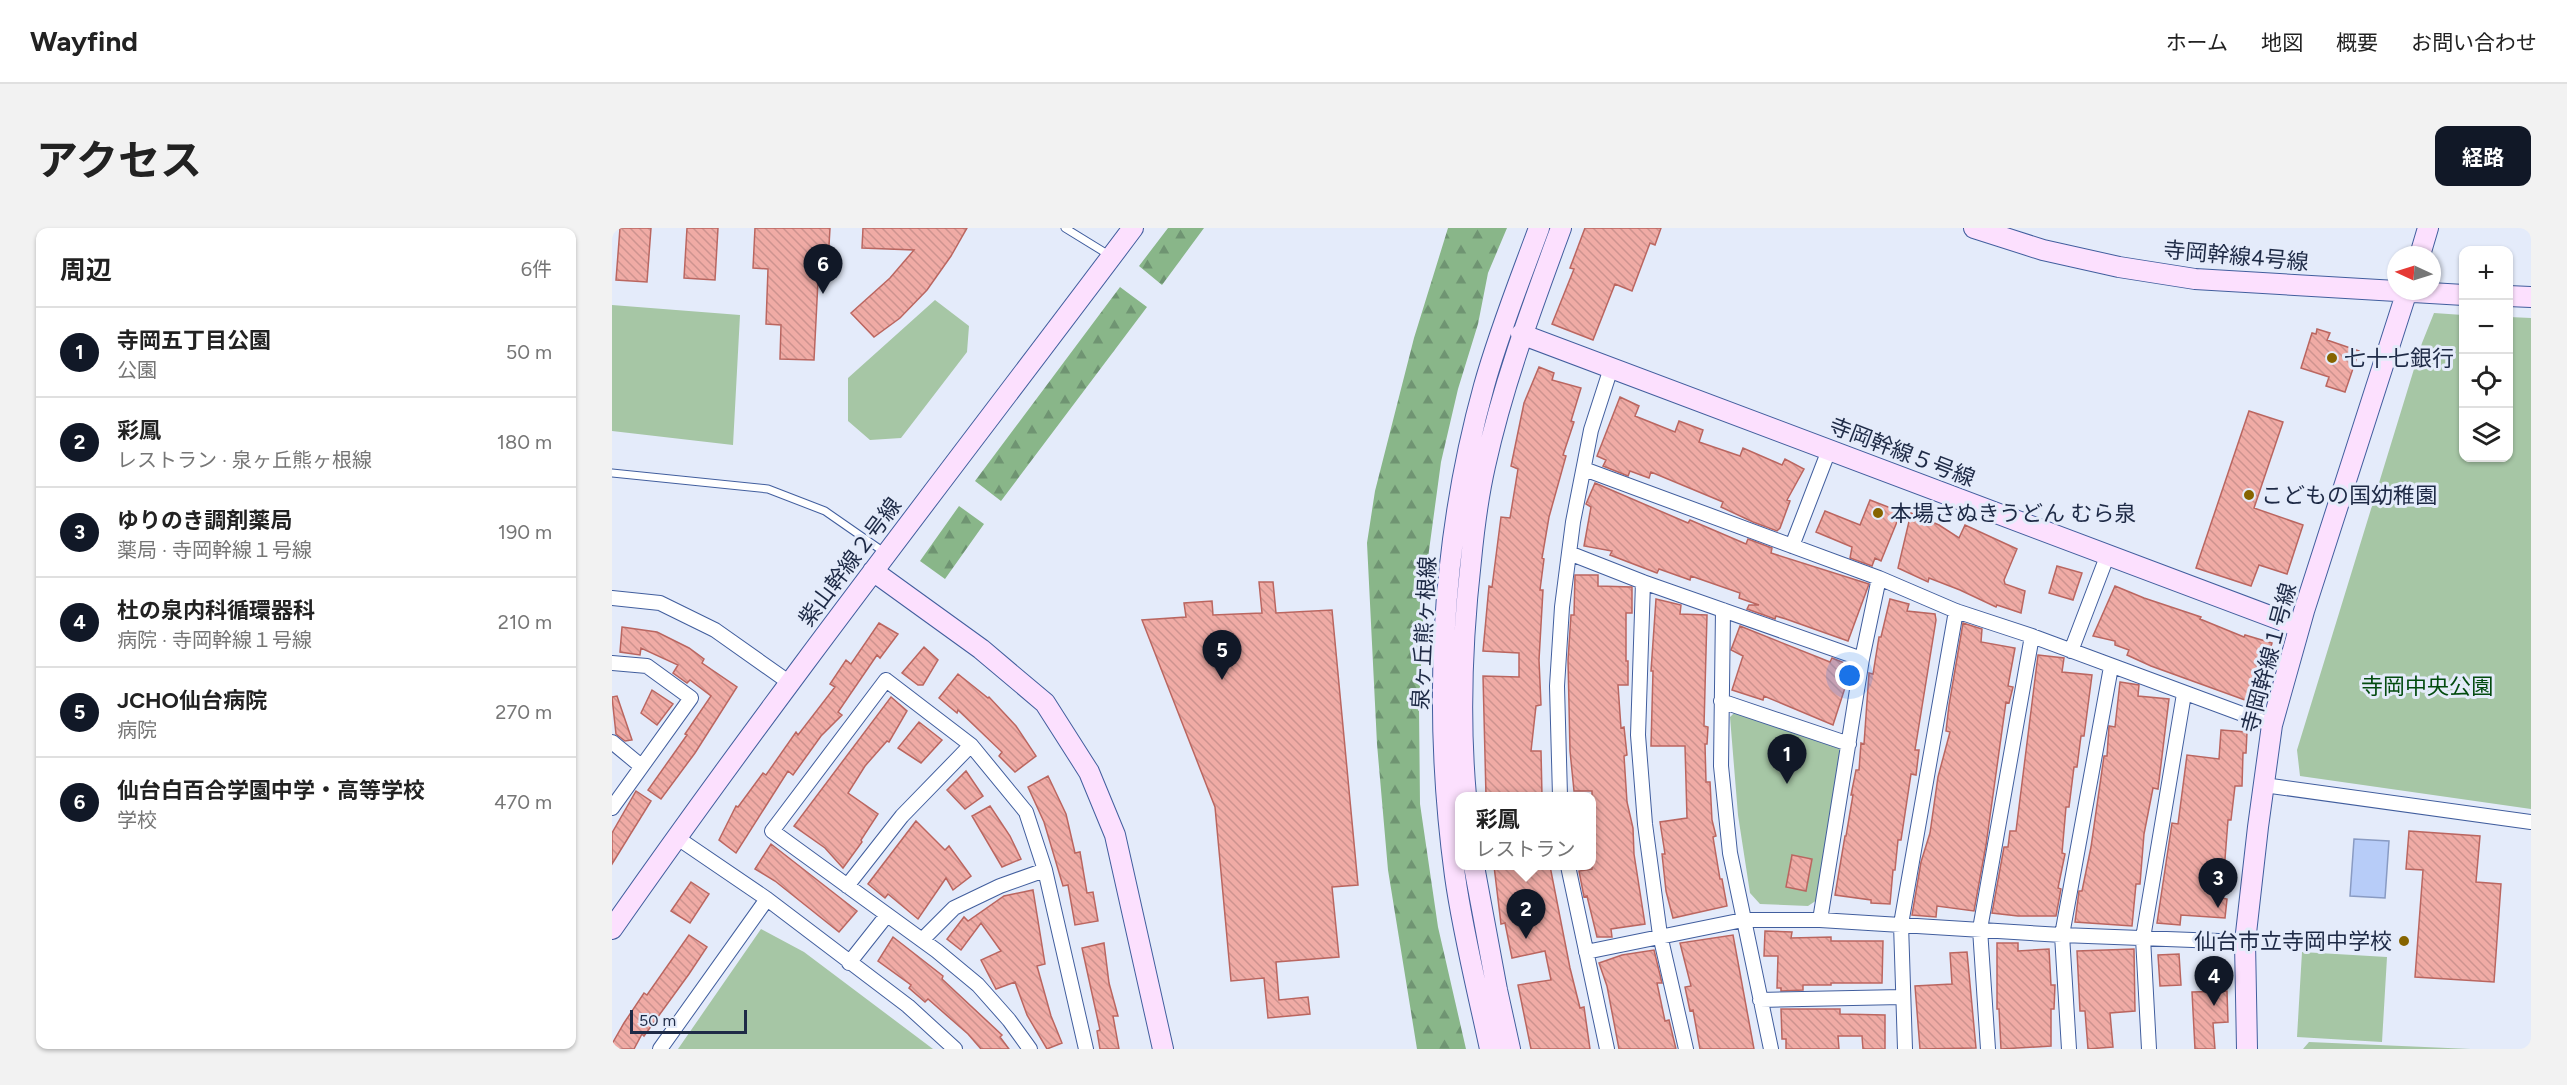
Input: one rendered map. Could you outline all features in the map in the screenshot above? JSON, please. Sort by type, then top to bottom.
[{"type":"street","name":"紫山幹線２号線","points":[[612,929],[676,837],[873,571],[1132,228]]},
{"type":"street","name":"泉ヶ丘熊ヶ根線","points":[[1491,1049],[1455,877],[1447,800],[1442,682],[1446,602],[1467,461],[1484,388],[1500,332],[1539,228]]},
{"type":"street","name":"泉ヶ丘熊ヶ根線","points":[[1466,792],[1462,706],[1463,634],[1475,524],[1484,468],[1521,334],[1561,228]]},
{"type":"street","name":"寺岡幹線4号線","points":[[1974,228],[2043,250],[2119,267],[2184,277],[2387,291]]},
{"type":"street","points":[[2423,246],[2428,228]]},
{"type":"street","name":"寺岡幹線4号線","points":[[2441,294],[2459,295]]},
{"type":"street","points":[[2513,296],[2531,297]]},
{"type":"street","name":"寺岡幹線１号線","points":[[2247,1049],[2245,942],[2272,725],[2300,627],[2404,300]]},
{"type":"street","name":"寺岡幹線５号線","points":[[1521,334],[2300,627]]},
{"type":"street","points":[[1560,792],[1557,686],[1569,553],[1591,430],[1611,368]]},
{"type":"street","points":[[1792,546],[1829,450]]},
{"type":"street","points":[[1584,469],[1879,578],[1956,610],[2272,725]]},
{"type":"street","points":[[1569,553],[1862,659]]},
{"type":"street","points":[[2071,651],[2108,554]]},
{"type":"street","points":[[873,571],[981,649],[1046,703],[1089,772],[1115,836],[1163,1049]]},
{"type":"street","points":[[1820,920],[1862,659],[1879,578]]},
{"type":"street","points":[[1644,582],[1638,735],[1645,824],[1660,935],[1686,1049]]},
{"type":"street","points":[[612,598],[660,603],[715,630],[790,683]]},
{"type":"street","points":[[1723,610],[1721,766],[1730,853],[1771,1049]]},
{"type":"street","points":[[1905,1049],[1901,924],[1956,610]]},
{"type":"street","points":[[1988,1049],[1980,929],[2032,636]]},
{"type":"street","points":[[612,663],[647,666],[691,698],[612,808]]},
{"type":"street","points":[[2069,1049],[2062,935],[2111,667]]},
{"type":"street","points":[[1030,1049],[978,985],[922,940],[772,831],[886,680],[971,745],[1026,812],[1045,870],[1086,1049]]},
{"type":"street","points":[[2149,1049],[2143,938],[2184,694]]},
{"type":"street","points":[[1721,701],[1849,744]]},
{"type":"street","points":[[612,742],[641,766]]},
{"type":"street","points":[[847,886],[902,816],[971,745]]},
{"type":"street","points":[[2264,785],[2531,822]]},
{"type":"street","points":[[676,837],[766,899],[908,1006],[955,1049]]},
{"type":"street","points":[[922,940],[954,908],[1000,886],[1045,870]]},
{"type":"street","points":[[1475,870],[1510,1049]]},
{"type":"street","points":[[1569,870],[1607,1049]]},
{"type":"street","points":[[660,1049],[766,899]]},
{"type":"street","points":[[849,963],[887,915]]},
{"type":"street","points":[[1586,952],[1660,935],[1743,920],[1820,920],[2062,935],[2245,942]]},
{"type":"street","points":[[1760,1000],[1902,996]]},
{"type":"lane","points":[[1065,228],[1112,256]]},
{"type":"lane","points":[[612,473],[768,489],[825,511],[886,554]]},
{"type":"green space","points":[[1168,228],[1204,228],[1162,285],[1139,266]]},
{"type":"green space","points":[[1448,228],[1507,228],[1488,273],[1478,324],[1458,389],[1441,462],[1425,580],[1419,709],[1420,804],[1438,927],[1466,1049],[1417,1049],[1388,870],[1377,744],[1367,543],[1375,491],[1414,338]]},
{"type":"green space","points":[[1120,287],[1147,307],[1001,501],[975,481]]},
{"type":"green space","points":[[935,300],[969,326],[967,352],[901,438],[870,440],[848,421],[848,378]]},
{"type":"green space","points":[[612,305],[740,315],[733,445],[612,431]]},
{"type":"green space","name":"寺岡中央公園","points":[[2434,313],[2459,315],[2459,462],[2513,462],[2513,317],[2531,318],[2531,809],[2300,776],[2297,750],[2422,343]]},
{"type":"green space","points":[[959,506],[984,524],[945,579],[920,561]]},
{"type":"green space","points":[[1735,712],[1838,744],[1843,753],[1820,898],[1808,906],[1760,904],[1750,893],[1738,815],[1730,717]]},
{"type":"green space","points":[[761,929],[804,952],[933,1049],[678,1049]]},
{"type":"green space","points":[[2302,952],[2387,957],[2382,1042],[2297,1037]]},
{"type":"green space","points":[[2309,1042],[2471,1049],[2303,1049]]},
{"type":"water","points":[[2354,839],[2389,841],[2385,898],[2350,896]]},
{"type":"building","points":[[620,228],[651,228],[647,282],[616,280]]},
{"type":"building","points":[[687,228],[718,228],[715,280],[684,278]]},
{"type":"building","points":[[755,228],[830,228],[827,281],[818,281],[814,360],[780,359],[781,325],[766,324],[768,269],[753,268]]},
{"type":"building","points":[[863,228],[967,228],[927,290],[900,318],[874,337],[851,313],[890,278],[914,250],[862,248]]},
{"type":"building","points":[[1585,228],[1661,228],[1655,245],[1650,243],[1632,291],[1615,284],[1593,340],[1552,324],[1574,269],[1570,268]]},
{"type":"building","points":[[2317,329],[2330,333],[2327,340],[2359,351],[2345,392],[2326,386],[2329,377],[2301,368],[2312,333],[2316,334]]},
{"type":"building","points":[[1539,367],[1554,373],[1552,380],[1581,388],[1571,421],[1574,422],[1563,455],[1566,456],[1549,517],[1542,558],[1544,559],[1540,590],[1543,590],[1539,660],[1541,705],[1536,706],[1531,751],[1541,751],[1542,792],[1486,792],[1483,676],[1519,677],[1519,653],[1483,651],[1489,586],[1492,587],[1501,517],[1510,518],[1518,469],[1511,466],[1524,403]]},
{"type":"building","points":[[1620,397],[1639,406],[1635,416],[1675,432],[1679,421],[1703,430],[1699,442],[1740,456],[1743,448],[1782,465],[1785,459],[1804,469],[1787,500],[1790,501],[1780,528],[1777,531],[1753,522],[1721,507],[1723,502],[1651,472],[1649,478],[1630,471],[1628,476],[1603,466],[1606,460],[1597,456]]},
{"type":"building","points":[[2249,411],[2283,422],[2254,508],[2303,525],[2287,574],[2259,565],[2251,586],[2196,568]]},
{"type":"building","points":[[1595,483],[1688,523],[1690,520],[1746,544],[1748,539],[1772,548],[1771,553],[1869,584],[1848,641],[1786,619],[1776,616],[1775,619],[1747,609],[1749,605],[1759,605],[1739,598],[1740,593],[1691,576],[1690,580],[1659,569],[1657,573],[1610,555],[1612,551],[1584,546],[1591,507],[1586,504]]},
{"type":"building","points":[[1870,500],[1901,512],[1881,561],[1875,558],[1872,566],[1850,558],[1852,547],[1816,532],[1825,511],[1860,525]]},
{"type":"building","points":[[1911,513],[1939,525],[1959,538],[1965,525],[2017,549],[2004,580],[2005,584],[2025,591],[2021,613],[1997,605],[1996,607],[1960,590],[1929,578],[1928,582],[1898,568]]},
{"type":"building","points":[[2057,566],[2082,573],[2073,600],[2049,593]]},
{"type":"building","points":[[1575,575],[1598,575],[1598,586],[1632,587],[1632,613],[1626,613],[1628,685],[1618,685],[1621,728],[1624,727],[1627,755],[1624,756],[1627,802],[1633,828],[1634,854],[1645,924],[1611,929],[1612,937],[1597,937],[1587,896],[1584,897],[1579,871],[1596,870],[1596,792],[1574,791],[1570,751],[1568,660],[1571,615],[1574,615]]},
{"type":"building","points":[[1259,582],[1273,582],[1276,613],[1332,610],[1358,885],[1332,887],[1339,957],[1276,962],[1279,1000],[1308,997],[1310,1014],[1268,1018],[1264,978],[1231,981],[1215,807],[1142,620],[1186,617],[1184,603],[1212,601],[1213,615],[1262,613]]},
{"type":"building","points":[[2115,586],[2201,617],[2200,619],[2244,637],[2245,635],[2272,643],[2256,704],[2151,666],[2127,655],[2129,650],[2115,645],[2115,641],[2093,636]]},
{"type":"building","points":[[1656,599],[1681,605],[1680,614],[1707,615],[1704,726],[1708,727],[1707,744],[1705,744],[1706,782],[1710,782],[1712,820],[1716,836],[1713,837],[1727,906],[1673,918],[1666,891],[1662,854],[1665,854],[1660,822],[1687,818],[1685,746],[1651,746],[1653,671],[1651,671]]},
{"type":"building","points":[[1890,599],[1909,604],[1907,611],[1935,614],[1936,620],[1915,750],[1919,750],[1916,775],[1911,774],[1901,840],[1898,840],[1895,870],[1893,870],[1890,904],[1871,903],[1871,900],[1835,895],[1853,795],[1851,795],[1856,770],[1859,770],[1861,743],[1864,744],[1869,673],[1873,674],[1879,637],[1881,637]]},
{"type":"building","points":[[879,623],[898,634],[880,658],[877,655],[838,712],[842,715],[821,736],[793,775],[788,771],[736,853],[719,840],[736,806],[738,807],[763,773],[766,775],[796,732],[798,735],[835,687],[830,684],[846,660],[851,664]]},
{"type":"building","points":[[1963,623],[1982,629],[1981,642],[2015,648],[2008,686],[2013,687],[2009,703],[2006,702],[1986,845],[1974,911],[1937,906],[1936,917],[1912,915],[1921,862],[1930,833],[1938,777],[1950,732],[1946,731],[1949,705]]},
{"type":"building","points":[[1740,626],[1830,662],[1832,658],[1852,666],[1833,725],[1764,696],[1763,700],[1732,690],[1743,656],[1731,650]]},
{"type":"building","points":[[622,627],[657,632],[689,648],[704,659],[702,663],[737,687],[695,753],[661,799],[648,790],[711,696],[690,680],[687,683],[673,673],[678,665],[641,648],[640,655],[620,652]]},
{"type":"building","points":[[924,647],[938,660],[923,685],[918,685],[902,673]]},
{"type":"building","points":[[2038,655],[2064,658],[2062,672],[2092,675],[2084,736],[2081,736],[2077,767],[2074,767],[2069,807],[2066,807],[2062,853],[2065,854],[2058,888],[2061,889],[2056,916],[1992,913],[2004,847],[2008,847],[2010,831],[2016,831]]},
{"type":"building","points":[[958,674],[989,697],[1016,726],[1036,756],[1015,772],[999,756],[1002,752],[958,710],[957,713],[939,698]]},
{"type":"building","points":[[2120,682],[2139,685],[2138,696],[2169,699],[2158,789],[2153,788],[2144,834],[2140,884],[2136,884],[2132,926],[2075,922],[2079,891],[2082,891],[2091,847],[2104,756],[2107,756],[2109,726],[2115,727]]},
{"type":"building","points":[[652,690],[673,704],[657,725],[641,713]]},
{"type":"building","points":[[617,696],[632,740],[625,741],[616,734],[612,697]]},
{"type":"building","points":[[891,697],[907,711],[889,742],[887,741],[865,766],[848,793],[878,814],[861,840],[862,842],[843,868],[825,848],[794,826]]},
{"type":"building","points":[[919,722],[942,740],[921,763],[898,748]]},
{"type":"building","points":[[2221,730],[2247,732],[2246,753],[2243,753],[2242,786],[2235,786],[2231,820],[2228,820],[2222,898],[2227,899],[2225,918],[2181,915],[2180,925],[2157,923],[2172,823],[2178,824],[2187,755],[2219,759]]},
{"type":"building","points":[[966,771],[983,796],[965,809],[947,790]]},
{"type":"building","points":[[1048,776],[1066,814],[1075,853],[1080,852],[1087,893],[1093,892],[1098,921],[1075,925],[1068,885],[1063,886],[1044,822],[1028,787]]},
{"type":"building","points":[[636,791],[651,801],[612,864],[612,833]]},
{"type":"building","points":[[990,806],[1010,836],[1021,859],[1002,867],[972,816]]},
{"type":"building","points":[[916,821],[945,850],[949,846],[971,876],[953,890],[946,878],[918,919],[888,894],[885,898],[868,884]]},
{"type":"building","points":[[2409,831],[2480,836],[2476,882],[2501,884],[2494,982],[2415,977],[2423,870],[2406,869]]},
{"type":"building","points":[[771,844],[857,911],[839,932],[775,881],[755,869]]},
{"type":"building","points":[[1792,855],[1812,859],[1806,891],[1786,887]]},
{"type":"building","points":[[1494,870],[1551,870],[1570,968],[1580,1008],[1584,1007],[1590,1049],[1531,1049],[1518,985],[1551,980],[1545,951],[1512,958],[1505,923],[1501,924]]},
{"type":"building","points":[[691,882],[709,894],[690,923],[671,911]]},
{"type":"building","points":[[1033,890],[1045,964],[1037,966],[1051,1016],[1062,1043],[1047,1049],[1027,1015],[1015,982],[996,989],[981,960],[1001,951],[981,923],[961,950],[947,939],[964,917],[968,921],[1004,896]]},
{"type":"building","points":[[1765,931],[1792,932],[1791,938],[1831,937],[1831,941],[1883,941],[1882,983],[1803,985],[1803,990],[1781,991],[1781,988],[1777,988],[1778,956],[1764,956]]},
{"type":"building","points":[[689,935],[707,947],[689,974],[644,1036],[642,1034],[634,1049],[612,1049],[612,1044],[624,1023],[644,993],[647,995]]},
{"type":"building","points":[[1733,935],[1754,1049],[1700,1049],[1693,1010],[1690,1011],[1685,987],[1691,986],[1680,943]]},
{"type":"building","points":[[893,937],[943,976],[942,979],[1002,1035],[1000,1037],[1009,1049],[981,1049],[968,1034],[928,999],[925,1002],[909,988],[911,985],[878,961]]},
{"type":"building","points":[[1104,943],[1109,983],[1118,1016],[1113,1016],[1119,1049],[1100,1049],[1097,1031],[1100,1030],[1082,948]]},
{"type":"building","points":[[1997,943],[2018,943],[2018,951],[2049,949],[2051,985],[2055,985],[2054,1009],[2051,1009],[2051,1046],[2001,1049],[1999,1009],[1997,1009]]},
{"type":"building","points":[[2134,949],[2135,1011],[2110,1013],[2113,1047],[2088,1049],[2085,1011],[2080,1011],[2077,951]]},
{"type":"building","points":[[1654,950],[1662,983],[1657,983],[1665,1021],[1669,1020],[1676,1049],[1619,1049],[1607,986],[1599,963],[1622,955]]},
{"type":"building","points":[[1967,952],[1976,1048],[1920,1049],[1915,986],[1952,984],[1950,953]]},
{"type":"building","points":[[2179,954],[2181,985],[2160,986],[2158,955]]},
{"type":"building","points":[[2227,991],[2228,1022],[2213,1023],[2215,1049],[2195,1049],[2192,992]]},
{"type":"building","points":[[1781,1009],[1840,1009],[1840,1014],[1885,1015],[1885,1049],[1863,1049],[1862,1036],[1838,1036],[1839,1049],[1786,1049],[1786,1039],[1782,1039]]},
{"type":"place","name":"仙台白百合学園中学・高等学校","points":[[823,294]]},
{"type":"place","name":"七十七銀行","points":[[2332,358]]},
{"type":"place","name":"こどもの国幼稚園","points":[[2249,495]]},
{"type":"place","name":"本場さぬきうどん むら泉","points":[[1878,513]]},
{"type":"place","name":"JCHO仙台病院","points":[[1222,680]]},
{"type":"place","name":"寺岡五丁目公園","points":[[1787,784]]},
{"type":"place","name":"ゆりのき調剤薬局","points":[[2218,908]]},
{"type":"place","name":"彩鳳","points":[[1526,939]]},
{"type":"place","name":"仙台市立寺岡中学校","points":[[2404,941]]},
{"type":"place","name":"杜の泉内科循環器科","points":[[2214,1006]]}]
